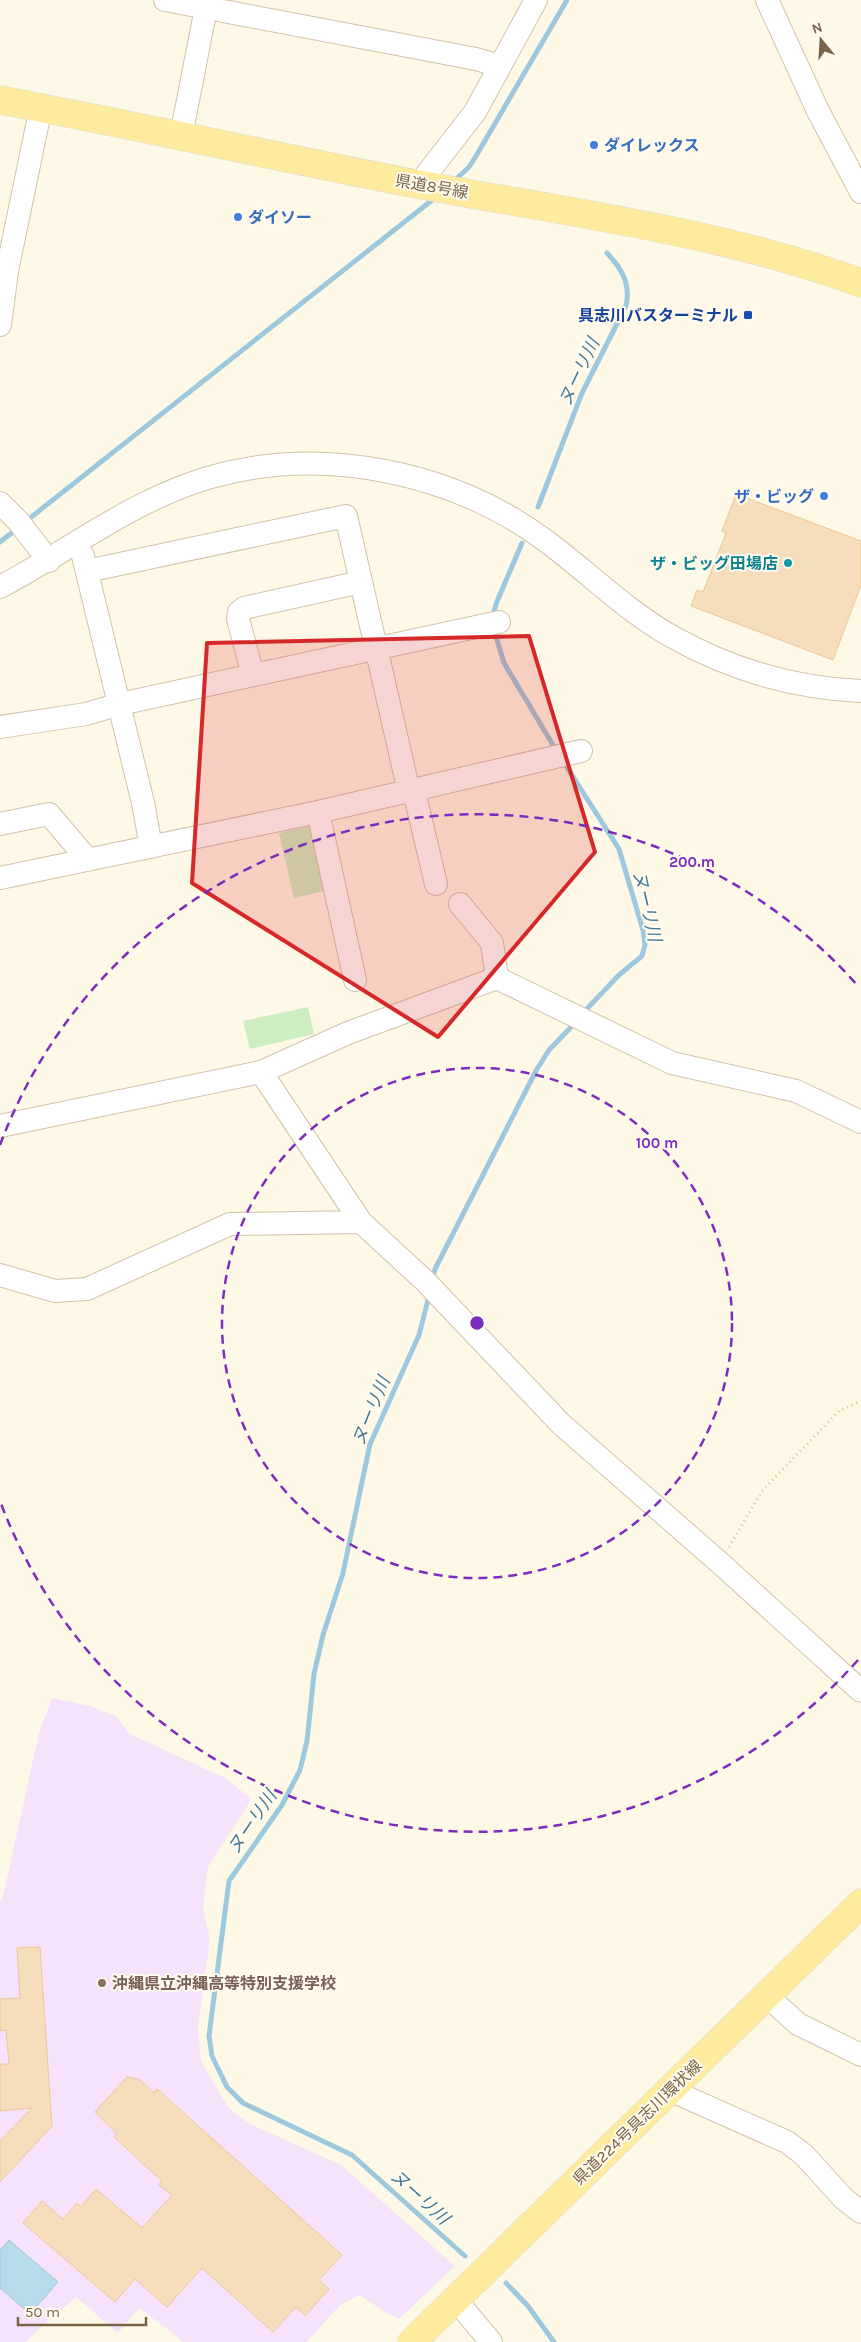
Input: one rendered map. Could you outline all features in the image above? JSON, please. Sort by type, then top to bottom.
[{"type":"main road","name":"県道8号線","points":[[0,100],[422,185],[687,235],[808,265],[861,283]]},
{"type":"main road","name":"県道224号具志川環状線","points":[[412,2342],[861,1903]]},
{"type":"street","points":[[165,0],[476,59],[500,66]]},
{"type":"street","points":[[422,185],[474,112],[536,0]]},
{"type":"street","points":[[767,0],[818,111],[861,192]]},
{"type":"street","points":[[182,136],[206,8]]},
{"type":"street","points":[[0,325],[4,270],[41,107]]},
{"type":"street","points":[[0,587],[49,561],[142,504],[211,476],[279,465],[354,466],[388,471],[454,490],[488,505],[546,540],[636,614],[668,635],[720,661],[775,680],[805,686],[861,691]]},
{"type":"street","points":[[0,503],[18,521],[49,561]]},
{"type":"street","points":[[87,571],[346,516],[376,649],[436,884]]},
{"type":"street","points":[[79,542],[144,803],[151,847]]},
{"type":"street","points":[[253,675],[238,619],[239,612],[244,608],[361,582]]},
{"type":"street","points":[[0,727],[86,714],[120,704],[499,622]]},
{"type":"street","points":[[0,878],[318,812],[581,752]]},
{"type":"street","points":[[318,812],[355,980]]},
{"type":"street","points":[[0,824],[49,814],[88,860]]},
{"type":"street","points":[[460,904],[492,943],[497,978]]},
{"type":"street","points":[[0,1126],[261,1072],[348,1033],[497,978],[672,1063],[796,1091],[861,1122]]},
{"type":"street","points":[[261,1072],[361,1222],[425,1280],[561,1424],[720,1563],[861,1691]]},
{"type":"street","points":[[0,1275],[55,1291],[88,1289],[230,1224],[361,1222]]},
{"type":"street","points":[[766,1996],[798,2024],[861,2054]]},
{"type":"street","points":[[670,2090],[787,2142],[804,2155],[844,2198],[861,2212]]},
{"type":"street","points":[[455,2299],[491,2342]]},
{"type":"path","points":[[720,1563],[762,1491],[839,1411],[861,1400]]},
{"type":"highlighted area","points":[[529,636],[595,852],[438,1037],[192,883],[207,643]]},
{"type":"shaded area","name":"沖縄県立沖縄高等特別支援学校","points":[[52,1698],[91,1706],[117,1717],[130,1734],[225,1778],[252,1799],[208,1867],[203,1907],[210,1940],[198,2027],[201,2061],[228,2107],[250,2124],[341,2165],[455,2266],[399,2319],[383,2311],[360,2295],[340,2305],[307,2342],[184,2342],[139,2308],[118,2333],[76,2297],[25,2342],[0,2342],[0,1902],[3,1896],[39,1733]]},
{"type":"green space","points":[[309,826],[324,891],[294,898],[279,833]]},
{"type":"green space","points":[[308,1007],[314,1034],[250,1049],[243,1021]]},
{"type":"water","points":[[9,2240],[58,2282],[30,2314],[0,2288],[0,2250]]},
{"type":"building","name":"ザ・ビッグ田場店","points":[[736,494],[861,541],[861,585],[833,660],[691,606],[697,590],[703,592],[726,533],[722,531]]},
{"type":"building","points":[[40,1947],[52,2126],[0,2182],[0,2141],[32,2108],[0,2111],[0,2064],[9,2064],[6,2030],[1,2031],[0,2027],[0,1999],[20,1998],[17,1948]]},
{"type":"building","points":[[127,2077],[139,2079],[154,2093],[157,2089],[342,2255],[319,2280],[329,2289],[305,2316],[296,2307],[273,2332],[202,2268],[167,2307],[135,2279],[115,2302],[23,2223],[42,2201],[63,2219],[77,2203],[81,2207],[96,2189],[142,2228],[172,2195],[159,2185],[162,2181],[114,2137],[117,2134],[95,2112]]},
{"type":"waterway","name":"ヌーリ川","points":[[454,181],[469,167],[476,156],[567,0]]},
{"type":"waterway","points":[[25,522],[436,197]]},
{"type":"waterway","name":"ヌーリ川","points":[[538,507],[582,393],[626,306],[627,291],[624,277],[607,253]]},
{"type":"waterway","points":[[0,542],[17,529]]},
{"type":"waterway","name":"ヌーリ川","points":[[493,616],[496,604],[522,543]]},
{"type":"waterway","name":"ヌーリ川","points":[[494,630],[504,663],[556,750]]},
{"type":"waterway","name":"ヌーリ川","points":[[563,761],[619,849],[643,930],[645,945],[642,956],[619,975],[582,1014]]},
{"type":"waterway","name":"ヌーリ川","points":[[433,1278],[435,1269],[537,1069],[549,1050],[575,1023]]},
{"type":"waterway","name":"ヌーリ川","points":[[429,1296],[419,1335],[370,1444],[343,1573],[323,1635],[314,1674],[307,1741],[300,1770],[282,1805],[229,1881],[209,2036],[212,2056],[227,2087],[243,2103],[352,2155],[465,2256]]},
{"type":"waterway","name":"ヌーリ川","points":[[506,2283],[528,2306],[554,2342]]},
{"type":"place","name":"ダイレックス","points":[[594,145]]},
{"type":"place","name":"ダイソー","points":[[238,217]]},
{"type":"place","name":"具志川バスターミナル","points":[[748,315]]},
{"type":"place","name":"ザ・ビッグ","points":[[824,496]]},
{"type":"place","name":"ザ・ビッグ田場店","points":[[788,563]]},
{"type":"place","name":"沖縄県立沖縄高等特別支援学校","points":[[102,1983]]}]
